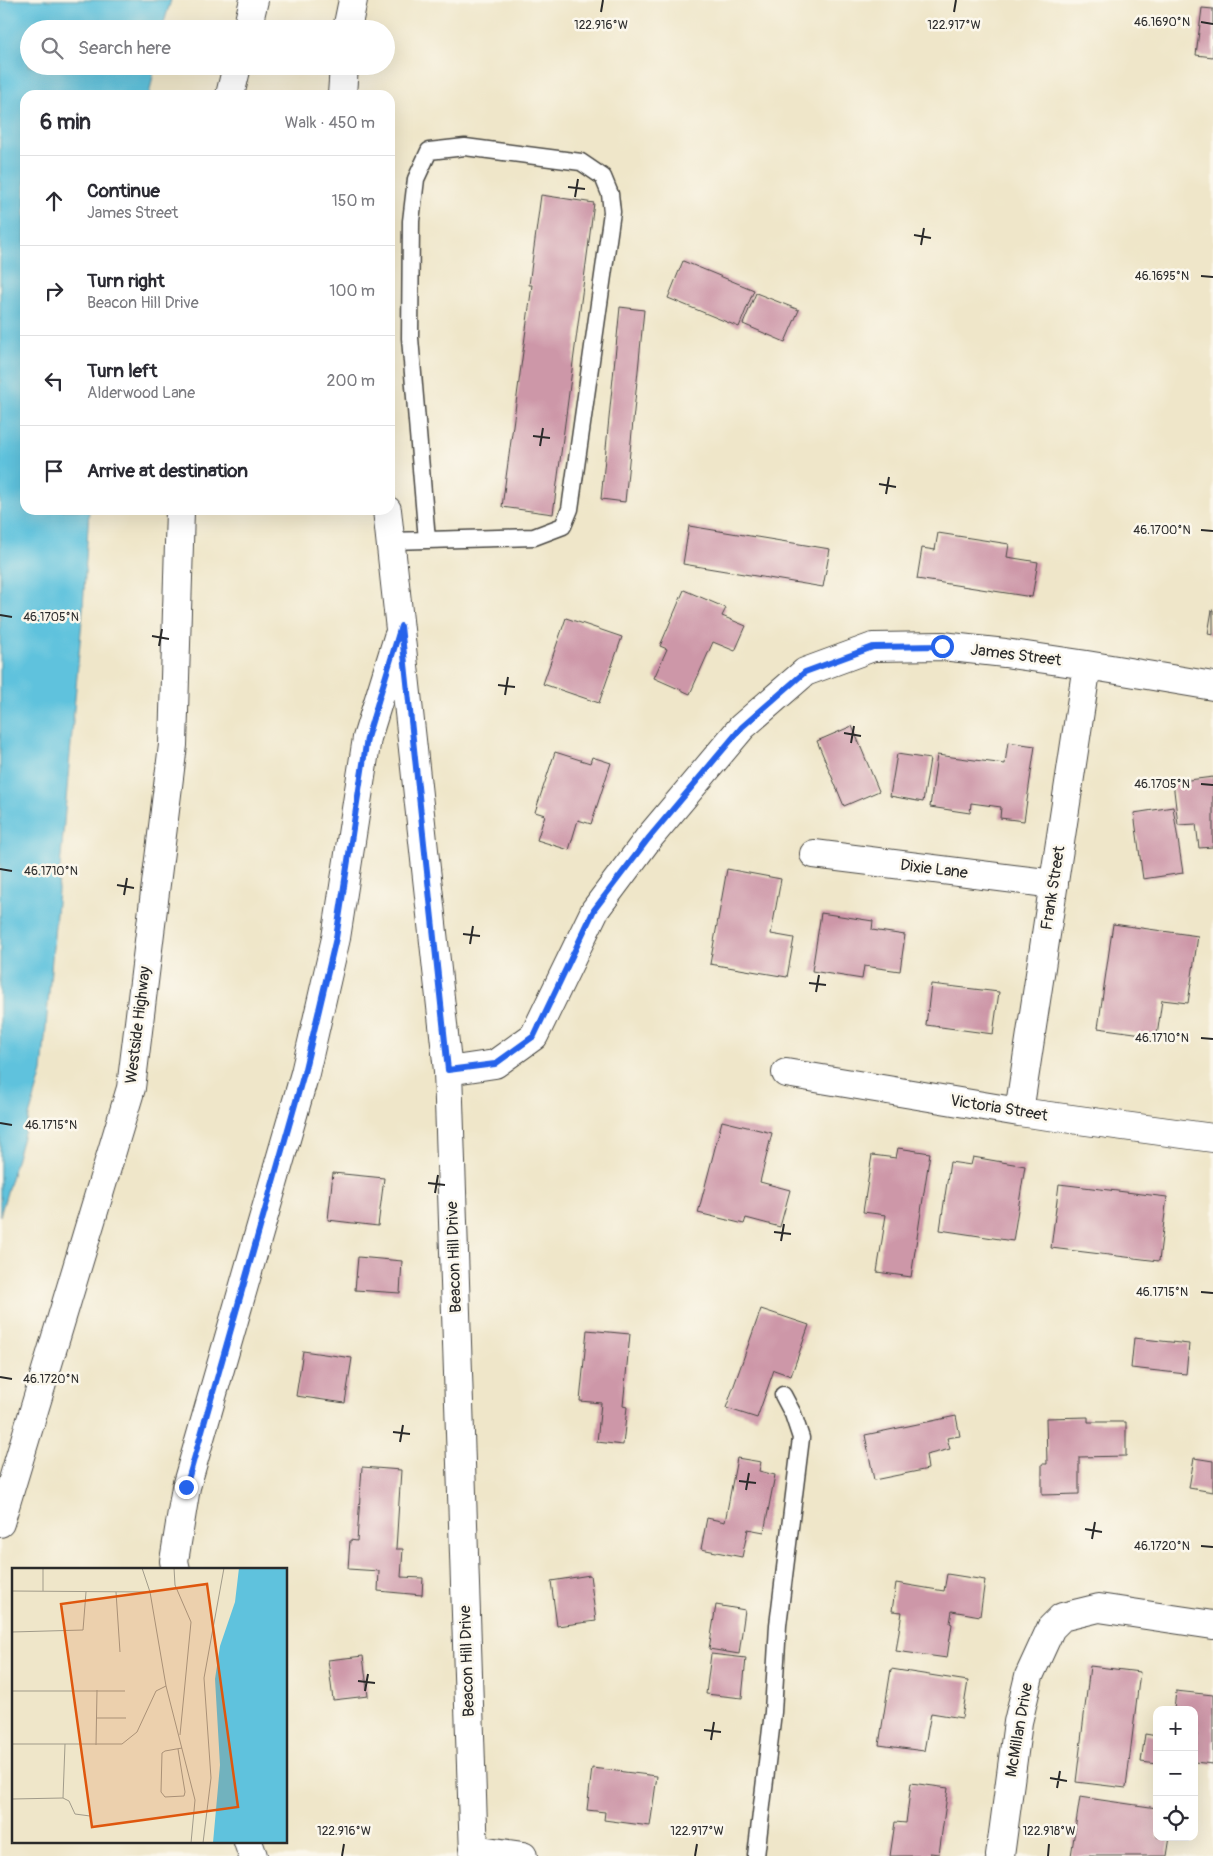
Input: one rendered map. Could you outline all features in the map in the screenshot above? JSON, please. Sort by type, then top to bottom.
[{"type":"street","points":[[249,20],[254,0]]},
{"type":"street","points":[[349,20],[353,0]]},
{"type":"street","points":[[231,90],[235,75]]},
{"type":"street","points":[[342,90],[343,75]]},
{"type":"street","name":"Westside Highway","points":[[0,1523],[131,1088],[173,745],[180,515]]},
{"type":"street","name":"Beacon Hill Drive","points":[[388,515],[448,1070],[473,1852]]},
{"type":"street","points":[[176,1568],[174,1561],[186,1487],[304,1073],[336,938],[367,738],[401,626]]},
{"type":"street","name":"James Street","points":[[448,1070],[495,1064],[534,1036],[594,910],[642,847],[742,727],[805,672],[873,647],[942,646],[1005,652],[1213,686]]},
{"type":"street","name":"Frank Street","points":[[1019,1112],[1087,665]]},
{"type":"street","name":"Dixie Lane","points":[[814,854],[1054,884]]},
{"type":"street","name":"Victoria Street","points":[[786,1073],[1019,1112],[1213,1138]]},
{"type":"street","name":"McMillan Drive","points":[[1000,1856],[1018,1722],[1029,1676],[1051,1628],[1062,1617],[1099,1608],[1213,1624]]},
{"type":"street","points":[[249,1844],[253,1856]]},
{"type":"street","points":[[473,1852],[523,1856]]},
{"type":"lane","points":[[391,541],[427,540],[534,537],[563,526],[570,509],[612,212],[610,194],[603,176],[581,162],[465,147],[429,150],[416,179],[411,221],[410,338],[427,540]]},
{"type":"lane","points":[[756,1856],[773,1712],[778,1625],[801,1438],[793,1414],[783,1395]]},
{"type":"water","points":[[0,0],[171,0],[165,20],[20,20],[20,75],[153,75],[150,90],[20,90],[20,515],[89,515],[83,608],[42,1072],[0,1216]]},
{"type":"building","points":[[1202,8],[1213,9],[1213,57],[1196,55]]},
{"type":"building","points":[[541,195],[594,203],[553,514],[502,507],[532,285],[529,285]]},
{"type":"building","points":[[683,261],[754,290],[739,327],[668,298]]},
{"type":"building","points":[[756,293],[799,310],[785,342],[743,324]]},
{"type":"building","points":[[620,307],[644,310],[625,502],[601,499]]},
{"type":"building","points":[[689,526],[830,549],[823,587],[683,564]]},
{"type":"building","points":[[938,533],[1009,544],[1007,557],[1038,562],[1032,597],[917,579],[922,548],[935,550]]},
{"type":"building","points":[[684,590],[726,608],[722,616],[746,626],[735,651],[713,642],[690,694],[654,678],[667,649],[660,646]]},
{"type":"building","points":[[1213,610],[1213,635],[1208,634]]},
{"type":"building","points":[[566,618],[622,637],[599,703],[543,684]]},
{"type":"building","points":[[852,726],[879,791],[844,806],[817,741]]},
{"type":"building","points":[[1008,742],[1035,746],[1024,821],[1000,818],[1001,807],[971,803],[970,813],[930,807],[937,755],[1005,764]]},
{"type":"building","points":[[555,752],[590,763],[592,757],[611,763],[591,824],[578,820],[569,850],[537,840],[545,815],[535,812]]},
{"type":"building","points":[[897,754],[930,759],[923,802],[890,796]]},
{"type":"building","points":[[1213,777],[1213,847],[1199,848],[1196,824],[1178,825],[1173,782]]},
{"type":"building","points":[[1173,807],[1183,873],[1143,879],[1134,813]]},
{"type":"building","points":[[727,869],[781,879],[771,934],[794,938],[787,977],[710,964]]},
{"type":"building","points":[[821,913],[873,921],[872,930],[905,935],[900,971],[864,966],[862,979],[812,971]]},
{"type":"building","points":[[1113,924],[1198,936],[1188,1003],[1162,1000],[1157,1036],[1098,1028]]},
{"type":"building","points":[[931,984],[999,992],[993,1034],[926,1025]]},
{"type":"building","points":[[722,1121],[772,1133],[760,1182],[790,1190],[780,1227],[746,1218],[744,1224],[698,1213]]},
{"type":"building","points":[[898,1148],[930,1153],[911,1277],[877,1272],[886,1215],[863,1212],[872,1155],[896,1158]]},
{"type":"building","points":[[973,1157],[1025,1166],[1013,1241],[940,1230],[950,1162],[971,1165]]},
{"type":"building","points":[[333,1173],[384,1178],[378,1226],[328,1220]]},
{"type":"building","points":[[1059,1184],[1167,1197],[1159,1261],[1051,1248]]},
{"type":"building","points":[[358,1257],[402,1261],[400,1293],[355,1290]]},
{"type":"building","points":[[761,1309],[809,1325],[791,1376],[774,1370],[757,1418],[726,1408]]},
{"type":"building","points":[[587,1330],[630,1334],[623,1406],[627,1407],[623,1445],[597,1442],[601,1403],[580,1401]]},
{"type":"building","points":[[1134,1338],[1189,1344],[1186,1374],[1131,1368]]},
{"type":"building","points":[[303,1351],[352,1358],[345,1403],[296,1396]]},
{"type":"building","points":[[956,1416],[960,1436],[947,1438],[950,1449],[926,1455],[928,1469],[874,1480],[865,1435]]},
{"type":"building","points":[[1088,1417],[1088,1422],[1126,1422],[1126,1456],[1079,1457],[1079,1494],[1042,1495],[1042,1464],[1047,1464],[1046,1418]]},
{"type":"building","points":[[737,1458],[761,1462],[759,1471],[775,1475],[764,1532],[748,1529],[742,1557],[701,1549],[707,1518],[725,1522]]},
{"type":"building","points":[[1194,1458],[1213,1461],[1213,1492],[1189,1488]]},
{"type":"building","points":[[362,1467],[401,1470],[396,1549],[403,1549],[401,1577],[423,1578],[422,1595],[378,1591],[379,1571],[348,1569],[350,1540],[357,1541]]},
{"type":"building","points":[[947,1574],[985,1580],[980,1616],[952,1611],[947,1658],[896,1651],[902,1612],[892,1611],[896,1583],[944,1591]]},
{"type":"building","points":[[590,1575],[596,1621],[557,1626],[551,1581]]},
{"type":"building","points":[[716,1605],[745,1610],[739,1654],[709,1649]]},
{"type":"building","points":[[711,1654],[746,1658],[742,1698],[706,1694]]},
{"type":"building","points":[[363,1656],[368,1696],[333,1700],[328,1660]]},
{"type":"building","points":[[1090,1666],[1140,1672],[1126,1788],[1076,1782]]},
{"type":"building","points":[[891,1669],[968,1681],[962,1718],[931,1713],[924,1751],[879,1745]]},
{"type":"building","points":[[1176,1691],[1213,1695],[1213,1764],[1198,1762],[1198,1706],[1174,1706]]},
{"type":"building","points":[[1145,1734],[1153,1735],[1153,1764],[1141,1762]]},
{"type":"building","points":[[592,1768],[657,1776],[650,1826],[604,1820],[605,1812],[587,1810]]},
{"type":"building","points":[[911,1783],[948,1788],[939,1854],[930,1853],[930,1856],[890,1856],[895,1822],[906,1823]]},
{"type":"building","points":[[1080,1797],[1153,1807],[1153,1841],[1169,1841],[1167,1856],[1071,1856]]},
{"type":"route","points":[[186,1487],[304,1073],[336,938],[367,738],[401,626],[448,1070],[495,1064],[534,1036],[594,910],[648,839],[742,727],[805,672],[873,647],[942,646]]}]
